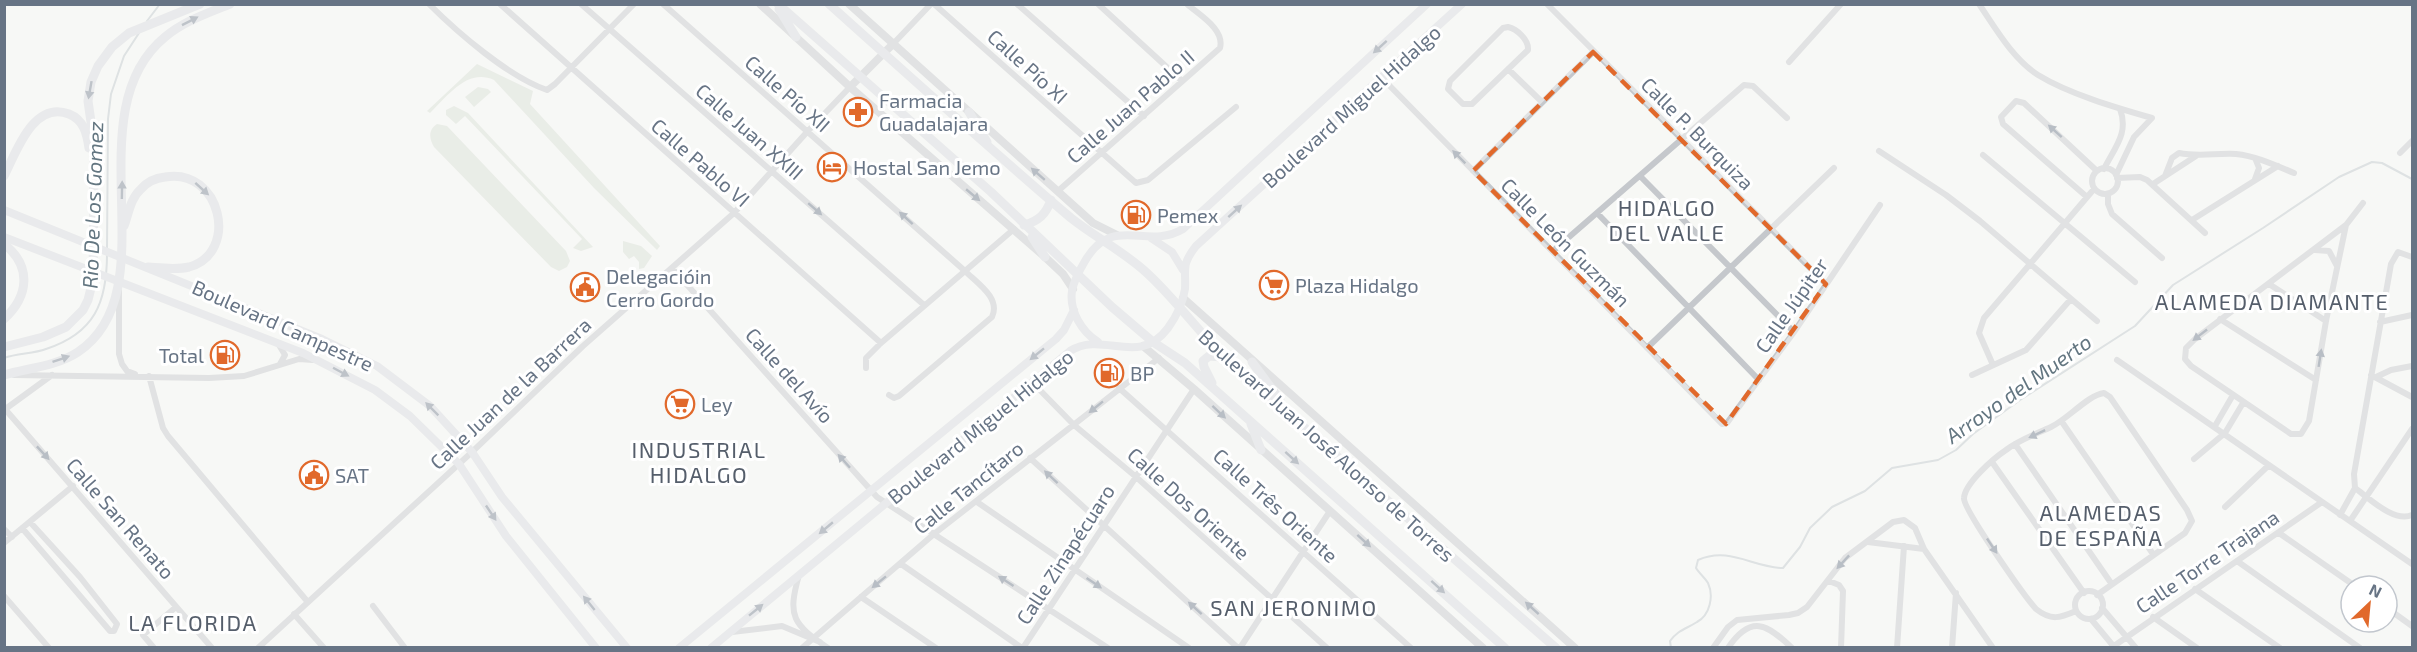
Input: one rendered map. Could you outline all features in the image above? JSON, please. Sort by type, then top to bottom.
[{"type":"main road","points":[[4,347],[43,337],[66,327],[79,315],[88,300],[93,280],[94,143],[88,110],[89,91],[98,66],[107,52],[119,41],[147,24],[200,4]]},
{"type":"main road","points":[[4,375],[57,361],[77,353],[104,324],[119,291],[123,130],[127,97],[132,80],[141,64],[165,37],[200,16],[230,4]]},
{"type":"main road","points":[[777,4],[796,37]]},
{"type":"main road","name":"Boulevard Juan José Alonso de Torres","points":[[777,4],[861,76],[1153,342],[1178,357],[1217,390],[1505,648]]},
{"type":"main road","name":"Boulevard Juan José Alonso de Torres","points":[[829,4],[993,152],[1102,240],[1143,269],[1225,358],[1556,648]]},
{"type":"main road","name":"Boulevard Miguel Hidalgo","points":[[1102,240],[1117,235],[1151,237],[1171,235],[1183,228],[1427,4]]},
{"type":"main road","name":"Boulevard Miguel Hidalgo","points":[[711,648],[1076,348],[1098,342],[1117,348],[1143,346],[1153,342],[1168,328],[1179,308],[1183,298],[1184,270],[1196,246],[1382,78],[1457,6]]},
{"type":"main road","points":[[4,176],[33,124],[43,115],[55,111],[72,115],[83,126],[94,171]]},
{"type":"main road","points":[[969,112],[993,152]]},
{"type":"main road","points":[[120,237],[134,198],[148,183],[158,178],[181,177],[200,184],[206,190],[216,206],[219,222],[217,238],[209,253],[203,260],[188,267],[148,267]]},
{"type":"main road","points":[[1045,257],[1024,225],[1042,216],[1051,200]]},
{"type":"main road","name":"Boulevard Campestre","points":[[4,210],[322,339],[377,366],[430,406],[472,452],[502,497],[627,648]]},
{"type":"main road","name":"Boulevard Campestre","points":[[4,237],[83,266],[277,344],[320,362],[375,390],[411,416],[459,464],[506,536],[596,648]]},
{"type":"main road","points":[[1151,237],[1172,252],[1184,270]]},
{"type":"main road","points":[[1098,342],[1084,329],[1074,310],[1073,290],[1077,274],[1094,247],[1102,240]]},
{"type":"main road","points":[[4,244],[19,261],[24,282],[20,301],[4,319]]},
{"type":"main road","name":"Boulevard Miguel Hidalgo","points":[[679,648],[1056,339],[1064,330],[1074,310]]},
{"type":"main road","points":[[1217,390],[1203,367],[1203,361],[1209,356],[1225,358]]},
{"type":"main road","points":[[1252,362],[1292,416]]},
{"type":"main road","points":[[1248,420],[1261,450]]},
{"type":"street","points":[[429,4],[487,54],[538,87],[547,90],[634,4]]},
{"type":"street","name":"Calle Pablo VI","points":[[500,4],[881,342]]},
{"type":"street","name":"Calle Juan XXIII","points":[[582,4],[924,306]]},
{"type":"street","name":"Calle Pío XII","points":[[663,4],[965,271],[995,304],[992,317],[899,396],[894,398],[889,395]]},
{"type":"street","points":[[760,4],[850,87],[1045,257],[1063,274],[1073,290]]},
{"type":"street","points":[[849,4],[1093,223],[1117,235]]},
{"type":"street","name":"Calle Juan de la Barrera","points":[[258,648],[472,452],[583,346],[734,213],[807,132],[933,4]]},
{"type":"street","name":"Calle Pío XI","points":[[933,4],[1136,183],[1143,183],[1236,107]]},
{"type":"street","points":[[1017,4],[1144,116]]},
{"type":"street","points":[[1098,4],[1182,81]]},
{"type":"street","name":"Calle Juan Pablo II","points":[[1058,191],[1217,51],[1221,44],[1221,37],[1187,4]]},
{"type":"street","name":"Calle P. Burquiza","points":[[1547,4],[1826,284]]},
{"type":"street","points":[[1789,62],[1841,4]]},
{"type":"street","points":[[1979,4],[2002,39],[2038,75],[2120,109],[2152,118],[2134,137],[2117,177],[2115,190],[2108,194],[2100,193],[2094,189],[2092,179],[2123,132],[2124,121],[2120,109]]},
{"type":"street","points":[[1505,27],[1514,29],[1527,41],[1528,46],[1528,50],[1508,69],[1469,106],[1463,104],[1448,89],[1450,81],[1505,27]]},
{"type":"street","points":[[1473,171],[1593,52]]},
{"type":"street","points":[[1508,69],[1542,102]]},
{"type":"street","name":"Calle León Guzmán","points":[[1382,78],[1717,420],[1724,424],[1727,423]]},
{"type":"street","points":[[1553,251],[1683,140],[1740,87],[1746,84],[1756,88],[1787,118]]},
{"type":"street","points":[[2087,197],[2003,124],[2001,117],[2016,102],[2024,103],[2100,170],[2111,170],[2117,177],[2140,177],[2153,184],[2205,233]]},
{"type":"street","points":[[2400,153],[2412,141]]},
{"type":"street","points":[[1879,151],[1946,195],[2097,321]]},
{"type":"street","points":[[2165,177],[2175,154],[2179,153],[2196,156],[2236,154],[2255,157],[2294,173]]},
{"type":"street","points":[[1983,155],[2135,282]]},
{"type":"street","points":[[2153,184],[2196,156]]},
{"type":"street","points":[[2255,157],[2259,168],[2255,179]]},
{"type":"street","points":[[2192,220],[2278,166]]},
{"type":"street","points":[[1647,348],[1731,270],[1834,168]]},
{"type":"street","points":[[1640,176],[1794,332]]},
{"type":"street","points":[[1993,365],[1979,333],[1984,318],[2094,189]]},
{"type":"street","points":[[2108,194],[2108,204],[2112,214],[2162,258]]},
{"type":"street","points":[[2346,225],[2326,321],[2309,421],[2301,434],[2292,434],[2198,372],[2186,359],[2185,353],[2190,343],[2220,319],[2346,225],[2363,203]]},
{"type":"street","name":"Calle Júpiter","points":[[1727,423],[1794,332],[1880,205]]},
{"type":"street","points":[[1597,213],[1759,380]]},
{"type":"street","points":[[866,368],[866,358],[881,342],[1014,229]]},
{"type":"street","points":[[2315,250],[2329,252],[2337,266]]},
{"type":"street","points":[[2340,515],[2355,488],[2354,474],[2374,376],[2380,322],[2393,258],[2398,252],[2412,257]]},
{"type":"street","name":"Calle del Avío","points":[[672,268],[871,491],[885,503],[1108,648]]},
{"type":"street","points":[[2269,284],[2326,321]]},
{"type":"street","points":[[119,291],[119,354],[127,371]]},
{"type":"street","points":[[1183,298],[1575,648]]},
{"type":"street","points":[[1972,375],[2026,350],[2071,299]]},
{"type":"street","points":[[2380,322],[2412,315]]},
{"type":"street","points":[[2220,319],[2316,380]]},
{"type":"street","points":[[277,344],[283,349],[285,355],[279,365]]},
{"type":"street","points":[[1143,346],[1483,648]]},
{"type":"street","name":"Calle Tancítaro","points":[[802,648],[816,639],[934,534],[1159,358]]},
{"type":"street","points":[[4,375],[93,378],[230,377],[244,376],[303,359],[320,362]]},
{"type":"street","points":[[2116,360],[2215,426],[2412,564]]},
{"type":"street","points":[[2374,376],[2412,366]]},
{"type":"street","points":[[93,378],[127,371],[141,376]]},
{"type":"street","points":[[5,409],[52,375]]},
{"type":"street","points":[[149,376],[164,429],[307,601]]},
{"type":"street","points":[[2374,376],[2412,397]]},
{"type":"street","name":"Calle Dos Oriente","points":[[1032,382],[1074,425],[1327,648]]},
{"type":"street","name":"Calle Três Oriente","points":[[1119,388],[1411,648]]},
{"type":"street","name":"Calle Zinapécuaro","points":[[1023,648],[1194,389]]},
{"type":"street","points":[[2076,611],[2056,618],[2042,614],[2036,609],[1965,504],[1964,495],[1971,483],[2015,444],[2062,422],[2101,393],[2110,397],[2193,521],[2184,533],[2097,595]]},
{"type":"street","points":[[2215,426],[2233,395]]},
{"type":"street","points":[[2194,459],[2225,433],[2243,403]]},
{"type":"street","name":"Calle San Renato","points":[[5,409],[212,648]]},
{"type":"street","points":[[2062,422],[2153,554]]},
{"type":"street","points":[[2350,521],[2412,429]]},
{"type":"street","points":[[2015,444],[2111,583]]},
{"type":"street","points":[[1030,458],[1239,648],[1330,511]]},
{"type":"street","points":[[1992,462],[2084,592]]},
{"type":"street","points":[[2225,507],[2269,465]]},
{"type":"street","points":[[4,543],[73,486]]},
{"type":"street","points":[[2355,488],[2397,516],[2408,517],[2412,514]]},
{"type":"street","points":[[977,502],[1189,648]]},
{"type":"street","name":"Calle Torre Trajana","points":[[2113,647],[2153,617],[2322,502]]},
{"type":"street","points":[[1713,648],[1728,627],[1741,619],[1797,613],[1816,598],[1845,558],[1893,522],[1902,520],[1915,528],[1924,549],[1993,648]]},
{"type":"street","points":[[22,528],[110,631],[114,631],[117,624],[106,608],[30,522]]},
{"type":"street","points":[[4,529],[12,537]]},
{"type":"street","points":[[2279,533],[2339,575]]},
{"type":"street","points":[[1869,542],[1924,549]]},
{"type":"street","points":[[1897,648],[1904,546]]},
{"type":"street","points":[[2237,561],[2360,648]]},
{"type":"street","points":[[901,564],[1023,648]]},
{"type":"street","points":[[799,575],[793,600],[793,613],[799,624],[828,648]]},
{"type":"street","points":[[1829,581],[1839,585],[1843,591],[1841,648]]},
{"type":"street","points":[[2195,590],[2280,648]]},
{"type":"street","points":[[2091,619],[2098,615],[2102,608],[2102,601],[2093,592],[2084,592],[2076,600],[2076,611],[2082,617],[2091,619],[2113,647]]},
{"type":"street","points":[[1952,648],[1956,593]]},
{"type":"street","points":[[4,596],[49,648]]},
{"type":"street","points":[[861,597],[936,648]]},
{"type":"street","points":[[373,606],[405,648]]},
{"type":"street","points":[[154,648],[143,635],[176,607]]},
{"type":"street","points":[[2102,608],[2136,648]]},
{"type":"street","points":[[294,614],[324,648]]},
{"type":"street","points":[[2153,617],[2197,648]]},
{"type":"street","points":[[2399,617],[2412,626]]},
{"type":"street","points":[[728,633],[782,626],[816,639]]},
{"type":"street","points":[[1728,627],[1737,635]]},
{"type":"street","points":[[1728,648],[1745,628],[1764,627],[1774,631],[1792,648]]},
{"type":"highlighted area","points":[[1593,52],[1826,284],[1726,424],[1473,171]]},
{"type":"shaded area","points":[[477,64],[533,91],[530,104],[660,246],[657,250],[594,188],[494,80],[484,77],[467,81],[451,92],[430,113],[427,111]]},
{"type":"shaded area","points":[[478,87],[491,92],[474,107],[465,97]]},
{"type":"shaded area","points":[[454,106],[468,113],[593,247],[581,251],[573,248],[582,239],[465,116],[456,124],[446,115],[446,110]]},
{"type":"shaded area","points":[[437,124],[447,126],[566,251],[570,261],[567,267],[559,271],[551,267],[434,147],[430,134]]},
{"type":"shaded area","points":[[623,241],[641,246],[652,256],[644,268],[639,269],[639,262],[634,256],[629,259],[623,252]]},
{"type":"waterway","name":"Rio De Los Gomez","points":[[147,21],[160,4]]},
{"type":"waterway","name":"Rio De Los Gomez","points":[[107,249],[108,119],[111,94],[124,56],[139,33]]},
{"type":"waterway","name":"Arroyo del Muerto","points":[[1671,648],[1670,641],[1673,637],[1701,619],[1710,605],[1710,588],[1696,568],[1698,560],[1721,555],[1783,568],[1800,547],[1810,528],[1832,507],[1865,491],[1892,468],[1938,460],[1956,450],[1973,434],[2020,400],[2135,326],[2173,285],[2339,177],[2372,162],[2382,163],[2412,179]]},
{"type":"waterway","name":"Rio De Los Gomez","points":[[4,358],[41,351],[63,342],[87,325],[101,301],[107,254]]},
{"type":"place","name":"Farmacia Guadalajara","points":[[858,112]]},
{"type":"place","name":"Hostal San Jemo","points":[[832,167]]},
{"type":"place","name":"Pemex","points":[[1136,215]]},
{"type":"place","name":"Plaza Hidalgo","points":[[1274,285]]},
{"type":"place","name":"Delegacióin Cerro Gordo","points":[[585,287]]},
{"type":"place","name":"Total","points":[[225,355]]},
{"type":"place","name":"BP","points":[[1109,373]]},
{"type":"place","name":"Ley","points":[[680,404]]},
{"type":"place","name":"SAT","points":[[314,475]]},
{"type":"district","name":"HIDALGO DEL VALLE","points":[[1667,220]]},
{"type":"district","name":"ALAMEDA DIAMANTE","points":[[2272,301]]},
{"type":"district","name":"INDUSTRIAL HIDALGO","points":[[699,462]]},
{"type":"district","name":"ALAMEDAS DE ESPAÑA","points":[[2101,524]]},
{"type":"district","name":"SAN JERONIMO","points":[[1294,607]]},
{"type":"district","name":"LA FLORIDA","points":[[193,622]]}]
